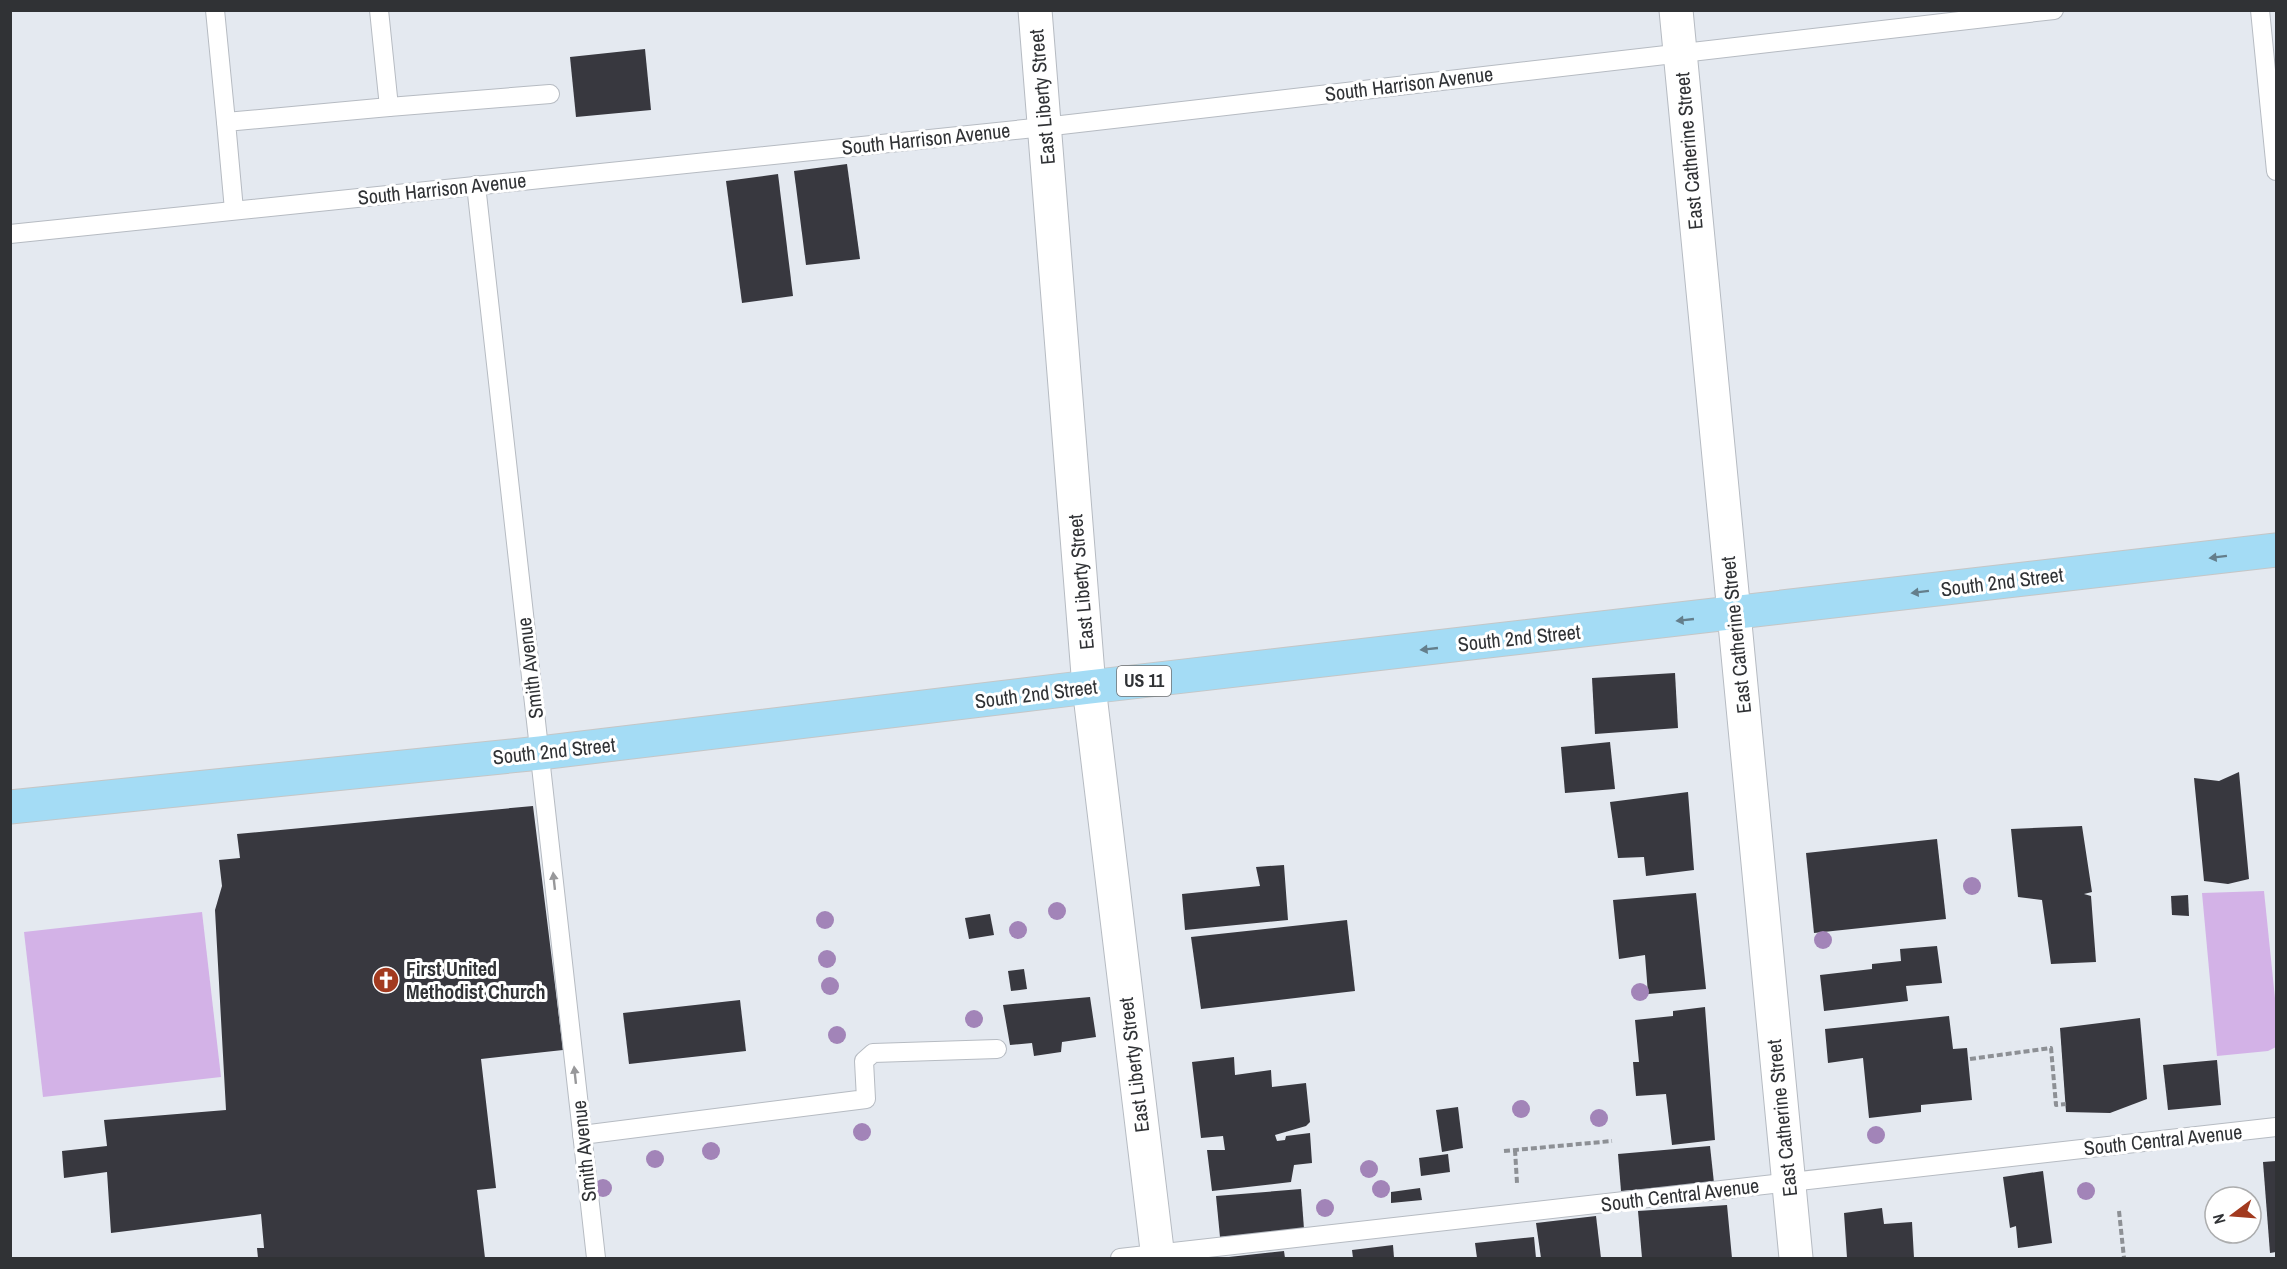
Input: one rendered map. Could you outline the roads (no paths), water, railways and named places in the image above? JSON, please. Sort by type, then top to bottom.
[{"type":"main road","name":"South 2nd Street","points":[[10,807],[540,753],[1089,687],[2277,550]]},
{"type":"street","name":"East Liberty Street","points":[[1035,10],[1089,687],[1157,1256]]},
{"type":"street","name":"East Catherine Street","points":[[1676,10],[1796,1258]]},
{"type":"lane","points":[[215,10],[234,210]]},
{"type":"lane","points":[[379,10],[389,106]]},
{"type":"lane","name":"South Harrison Avenue","points":[[10,234],[1044,127],[2055,10]]},
{"type":"lane","points":[[2260,10],[2277,171]]},
{"type":"lane","points":[[226,122],[389,106],[550,94]]},
{"type":"lane","name":"Smith Avenue","points":[[476,185],[596,1258]]},
{"type":"lane","points":[[582,1135],[866,1099],[864,1061],[873,1053],[997,1049]]},
{"type":"lane","name":"South Central Avenue","points":[[1120,1258],[1157,1256],[2277,1127]]},
{"type":"place","name":"First United Methodist Church","points":[[386,980]]}]
